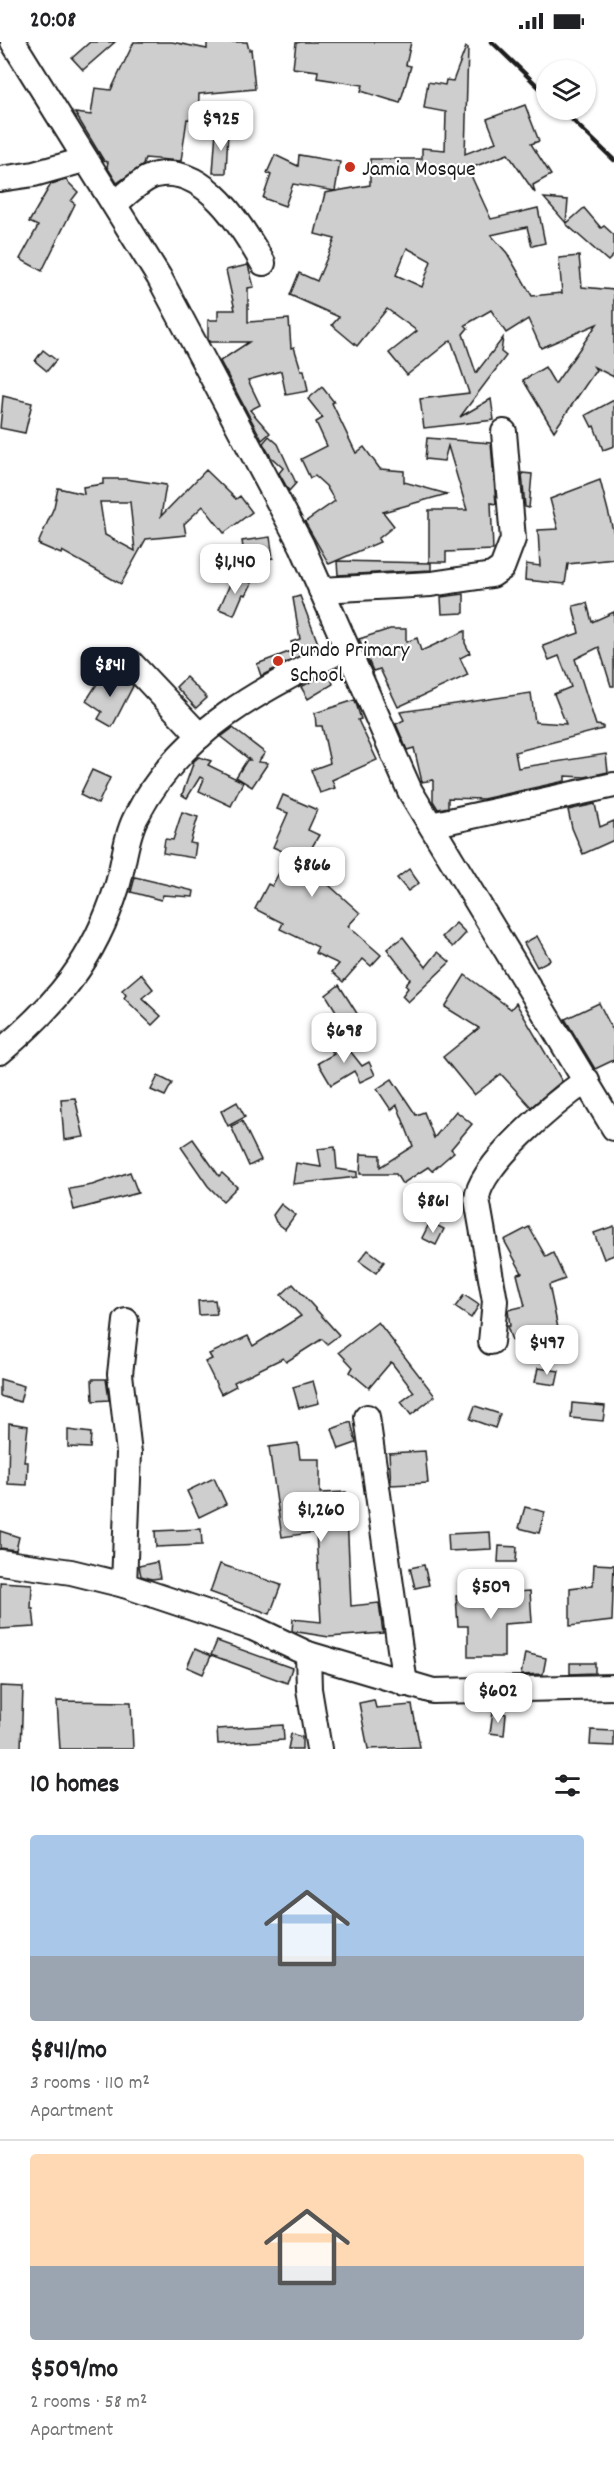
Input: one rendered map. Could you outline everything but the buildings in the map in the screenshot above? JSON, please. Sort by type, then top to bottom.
[{"type":"street","points":[[13,42],[84,160],[115,204],[159,277],[302,546],[410,791],[614,1128]]},
{"type":"street","points":[[0,180],[34,174],[84,160]]},
{"type":"street","points":[[115,204],[154,176],[169,173],[194,180],[217,199],[263,263]]},
{"type":"street","points":[[321,590],[431,584],[492,575],[502,568],[513,539],[504,432]]},
{"type":"street","points":[[0,1052],[43,1012],[88,957],[107,916],[135,818],[169,769],[222,716],[252,696],[346,648]]},
{"type":"street","points":[[131,663],[200,736]]},
{"type":"street","points":[[431,825],[614,785]]},
{"type":"street","points":[[491,1342],[495,1301],[477,1200],[480,1183],[561,1098],[586,1080]]},
{"type":"street","points":[[124,1585],[129,1453],[120,1374],[126,1321]]},
{"type":"street","points":[[367,1417],[405,1684]]},
{"type":"street","points":[[0,1562],[71,1572],[124,1585],[253,1628],[308,1654],[433,1691],[614,1687]]},
{"type":"street","points":[[308,1654],[309,1689],[319,1749]]},
{"type":"railway","points":[[492,42],[536,84]]},
{"type":"railway","points":[[572,120],[614,160]]},
{"type":"place","name":"Jamia Mosque","points":[[350,167]]},
{"type":"place","name":"Pundo Primary School","points":[[278,661]]}]
